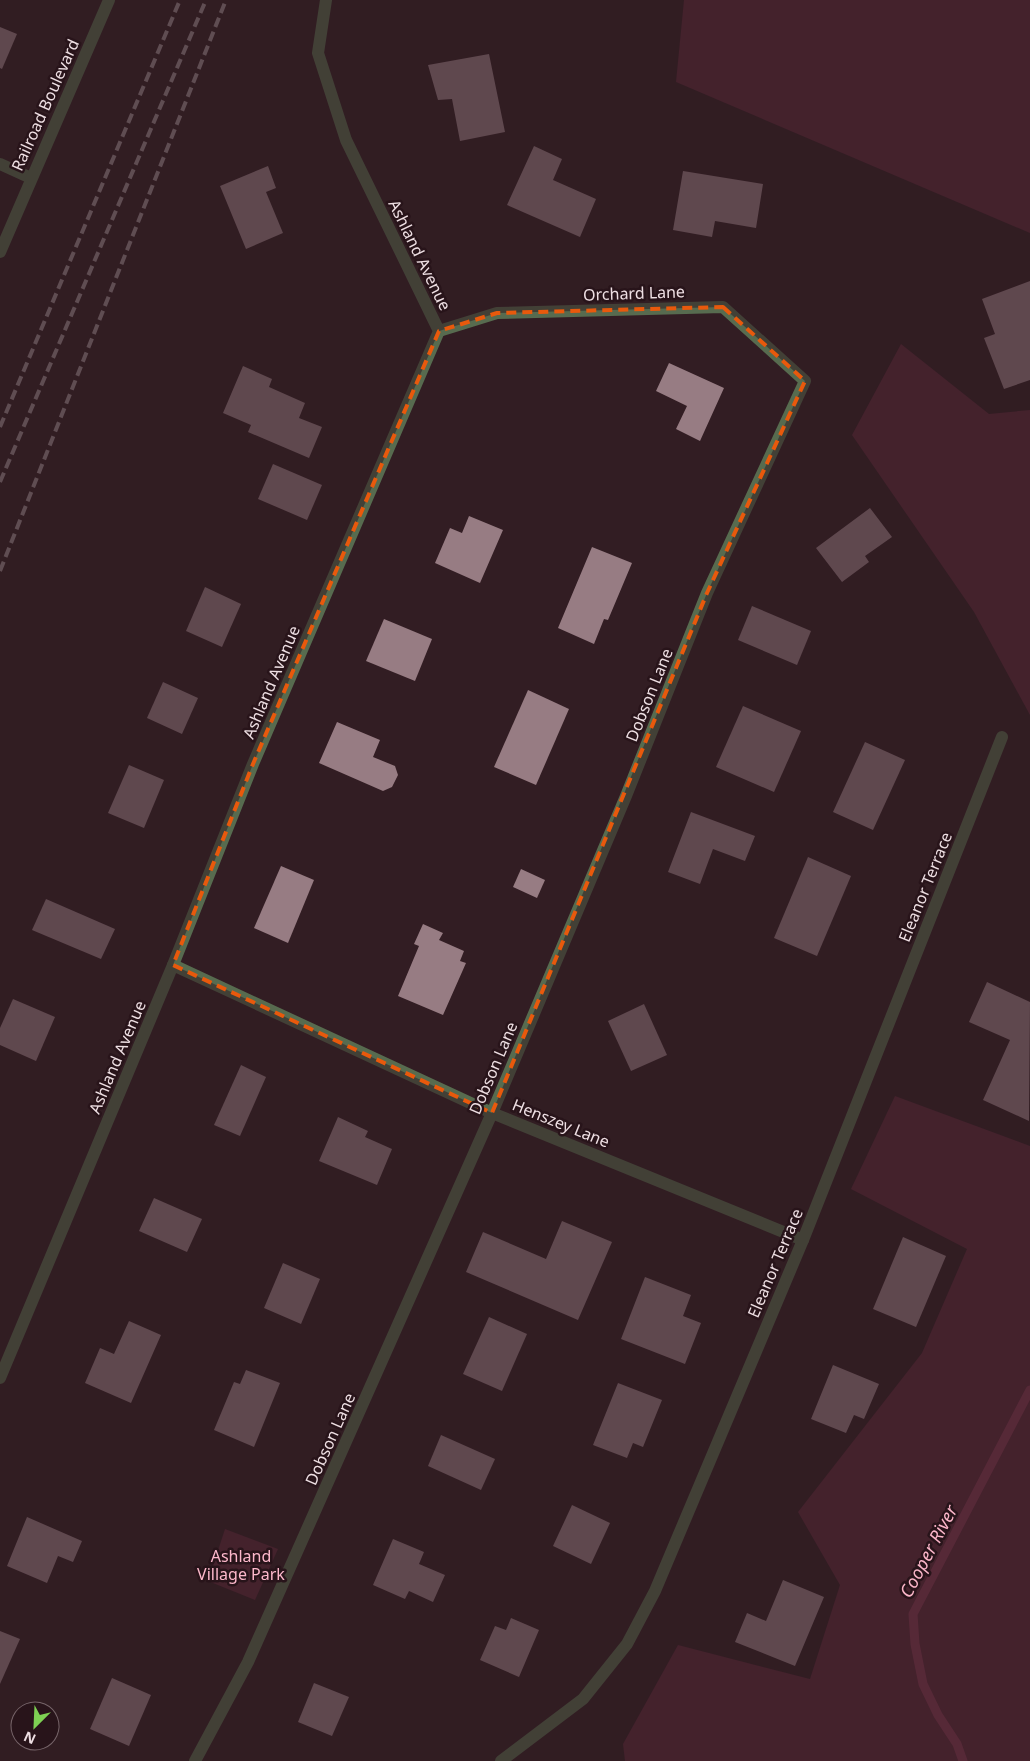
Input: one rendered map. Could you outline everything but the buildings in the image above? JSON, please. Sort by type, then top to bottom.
[{"type":"street","name":"Railroad Boulevard","points":[[0,252],[109,0]]},
{"type":"street","name":"Ashland Avenue","points":[[0,1378],[173,965],[257,756],[439,331],[346,140],[318,53],[326,0]]},
{"type":"street","points":[[0,164],[31,178]]},
{"type":"street","name":"Orchard Lane","points":[[439,331],[497,314],[723,307],[805,381]]},
{"type":"street","name":"Dobson Lane","points":[[195,1761],[248,1662],[492,1112],[622,805],[707,593],[805,381]]},
{"type":"street","name":"Eleanor Terrace","points":[[505,1758],[583,1699],[626,1644],[655,1591],[803,1240],[1002,737]]},
{"type":"street","name":"Henszey Lane","points":[[173,965],[492,1112],[803,1240]]},
{"type":"highlighted area","points":[[723,307],[805,381],[707,593],[492,1113],[173,965],[253,764],[439,331],[497,313]]},
{"type":"green space","points":[[684,0],[1030,0],[1030,233],[676,82]]},
{"type":"green space","points":[[901,344],[989,414],[1030,410],[1030,715],[974,612],[852,435]]},
{"type":"green space","points":[[895,1096],[1030,1146],[1030,1761],[625,1761],[623,1744],[678,1645],[810,1679],[840,1585],[798,1512],[922,1353],[967,1249],[851,1189]]},
{"type":"green space","name":"Ashland Village Park","points":[[225,1529],[278,1549],[255,1600],[208,1581]]},
{"type":"waterway","name":"Cooper River","points":[[963,1761],[957,1744],[938,1715],[923,1684],[915,1644],[913,1614],[1030,1390]]},
{"type":"railway","points":[[0,427],[180,0]]},
{"type":"railway","points":[[0,482],[206,0]]},
{"type":"railway","points":[[0,571],[226,0]]}]
